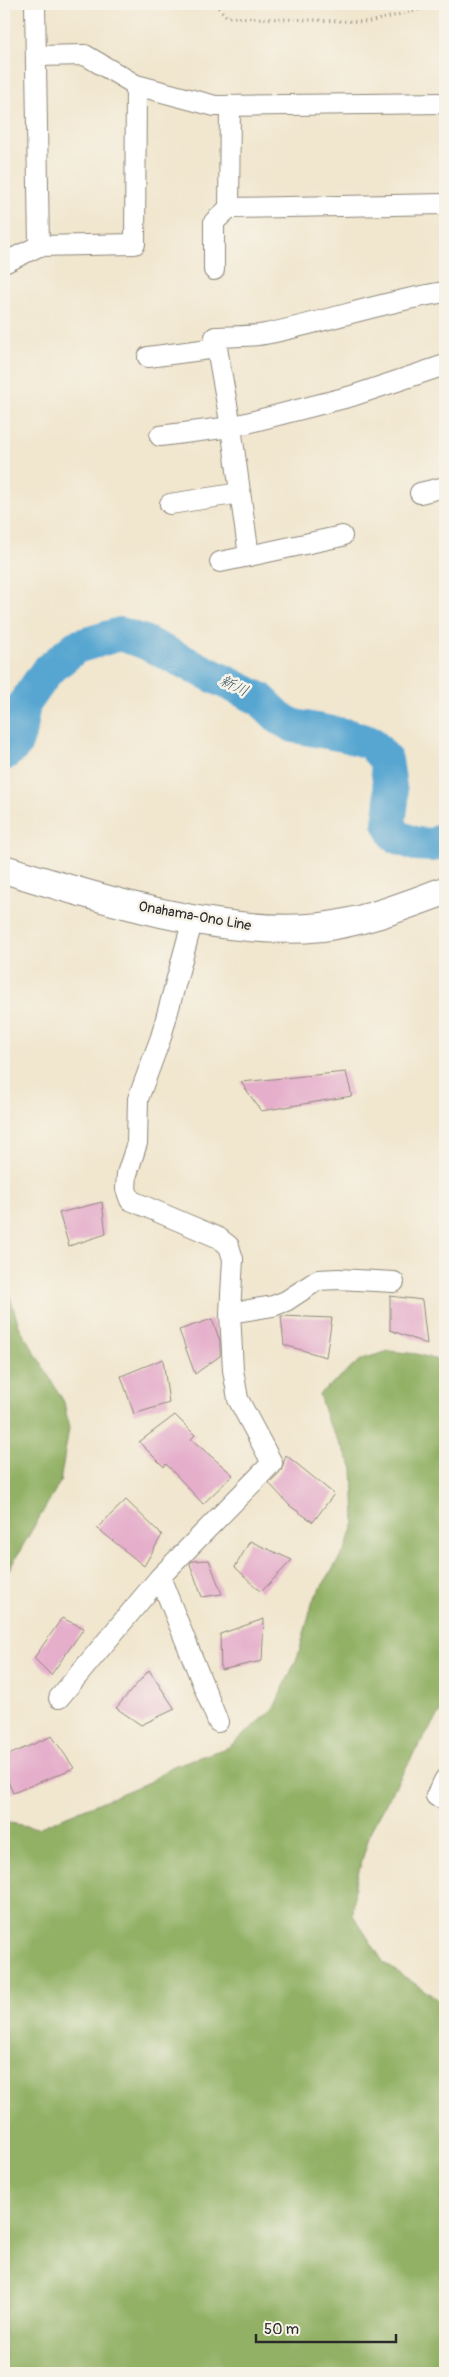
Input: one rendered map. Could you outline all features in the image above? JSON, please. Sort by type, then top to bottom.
[{"type":"main road","name":"Onahama-Ono Line","points":[[4,870],[87,895],[193,919],[261,928],[322,927],[378,915],[445,891]]},
{"type":"street","points":[[36,4],[39,246]]},
{"type":"street","points":[[38,56],[85,55],[136,85],[214,106],[445,103]]},
{"type":"street","points":[[4,262],[39,246],[135,244],[136,85]]},
{"type":"street","points":[[229,208],[230,107]]},
{"type":"street","points":[[214,270],[214,222],[229,208],[445,204]]},
{"type":"street","points":[[249,556],[231,427],[215,337],[263,334],[336,318],[410,297],[445,292]]},
{"type":"street","points":[[148,357],[217,348]]},
{"type":"street","points":[[160,436],[231,427],[352,396],[445,364]]},
{"type":"street","points":[[420,493],[445,487]]},
{"type":"street","points":[[170,504],[240,493]]},
{"type":"street","points":[[220,562],[342,536]]},
{"type":"street","points":[[59,1698],[160,1577],[272,1463],[238,1398],[233,1370],[230,1313],[233,1259],[229,1246],[219,1238],[130,1200],[126,1189],[127,1174],[137,1143],[138,1099],[161,1037],[193,919]]},
{"type":"street","points":[[230,1313],[273,1306],[286,1301],[318,1280],[338,1278],[394,1282]]},
{"type":"street","points":[[160,1577],[218,1722]]},
{"type":"street","points":[[445,1779],[436,1796],[445,1799]]},
{"type":"path","points":[[215,4],[228,17],[370,22],[426,8],[430,4]]},
{"type":"green space","points":[[4,1278],[19,1326],[64,1402],[69,1428],[60,1482],[4,1578]]},
{"type":"green space","points":[[389,1351],[417,1354],[444,1362],[445,1367],[445,1706],[414,1753],[371,1830],[355,1884],[353,1915],[384,1963],[445,2004],[445,2373],[4,2373],[4,1822],[38,1828],[149,1782],[173,1766],[229,1747],[273,1710],[298,1656],[313,1600],[345,1550],[355,1523],[353,1468],[327,1420],[319,1394],[362,1359]]},
{"type":"building","points":[[346,1072],[352,1096],[261,1111],[241,1082]]},
{"type":"building","points":[[102,1202],[106,1234],[69,1246],[59,1213]]},
{"type":"building","points":[[390,1296],[422,1300],[427,1344],[390,1330]]},
{"type":"building","points":[[281,1316],[332,1318],[326,1357],[284,1345]]},
{"type":"building","points":[[212,1319],[220,1341],[220,1356],[195,1374],[179,1330]]},
{"type":"building","points":[[163,1359],[169,1403],[134,1414],[121,1376]]},
{"type":"building","points":[[175,1415],[195,1435],[191,1439],[233,1475],[203,1504],[166,1464],[164,1467],[139,1442]]},
{"type":"building","points":[[286,1455],[334,1494],[313,1522],[290,1506],[269,1483],[281,1471]]},
{"type":"building","points":[[126,1500],[162,1535],[144,1566],[97,1528]]},
{"type":"building","points":[[250,1541],[292,1560],[261,1592],[235,1567]]},
{"type":"building","points":[[209,1560],[222,1594],[202,1597],[190,1564],[192,1561]]},
{"type":"building","points":[[62,1618],[84,1628],[51,1675],[34,1658]]},
{"type":"building","points":[[264,1619],[262,1661],[221,1670],[220,1634]]},
{"type":"building","points":[[149,1670],[175,1709],[141,1725],[116,1708]]},
{"type":"building","points":[[52,1736],[74,1768],[13,1793],[4,1772],[4,1757]]},
{"type":"waterway","name":"新川","points":[[4,754],[15,745],[19,734],[24,704],[47,671],[76,647],[120,634],[144,642],[260,699],[281,719],[294,726],[349,736],[371,743],[386,760],[392,801],[389,823],[396,836],[415,844],[433,845],[445,839]]}]
